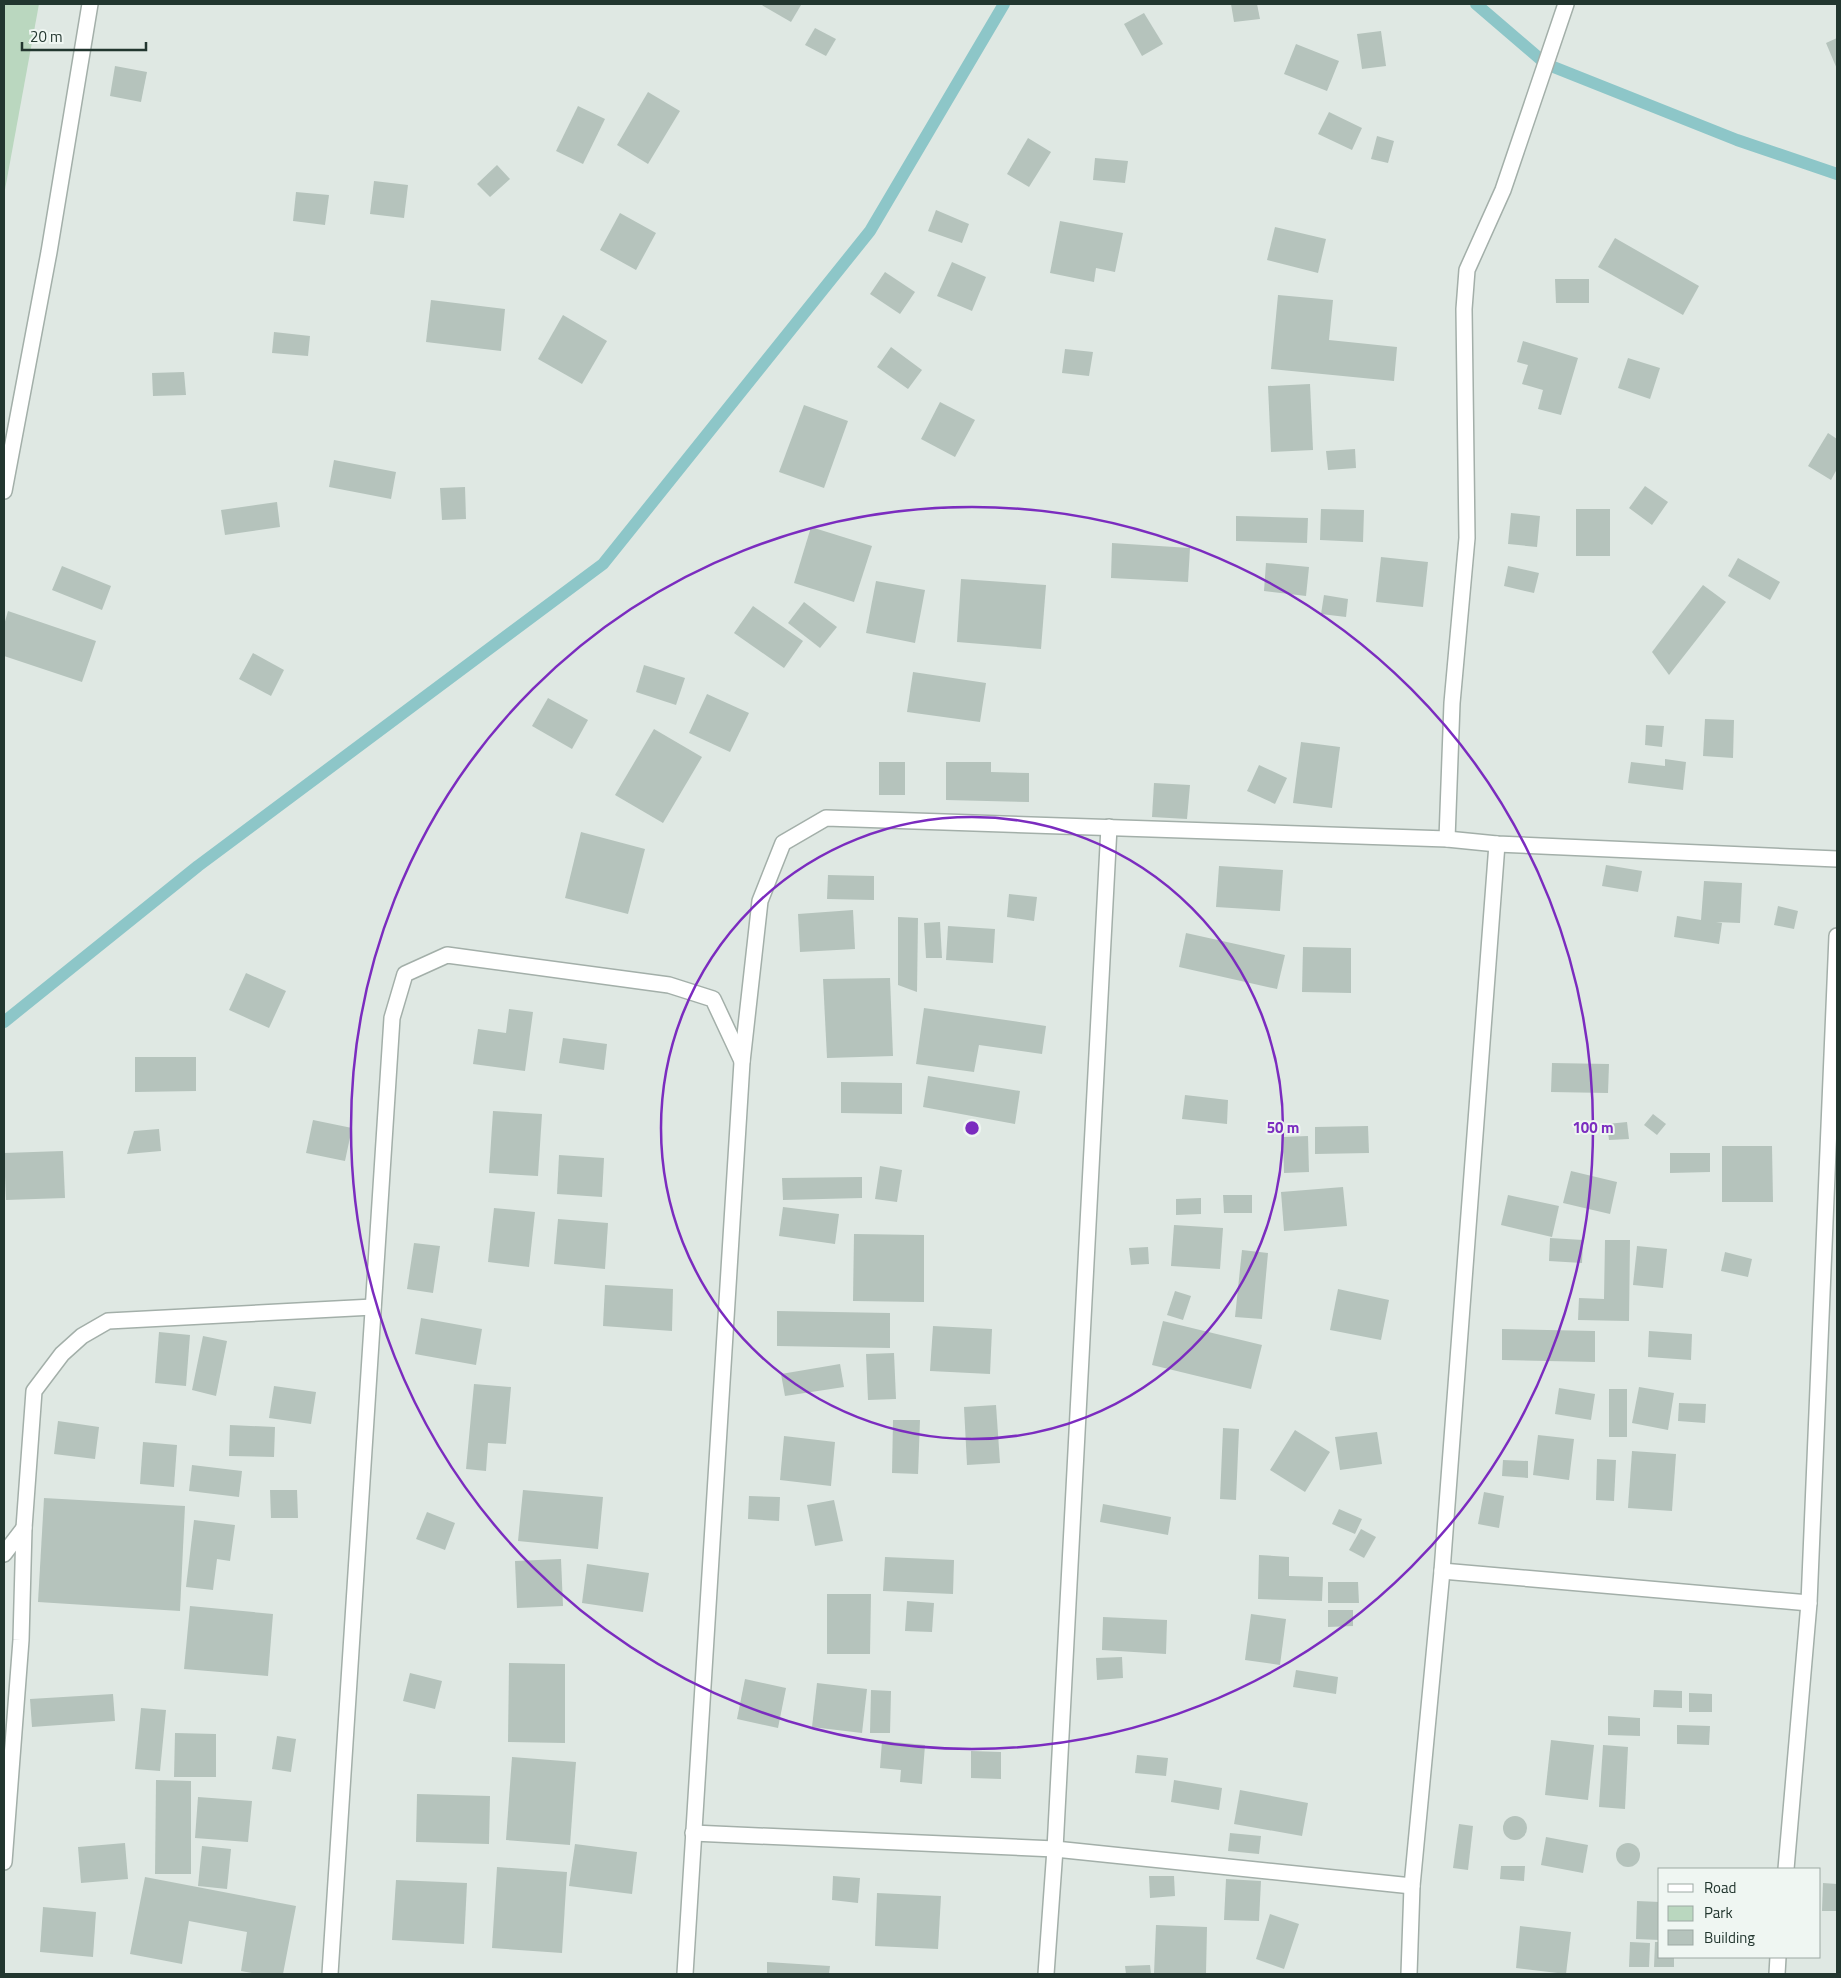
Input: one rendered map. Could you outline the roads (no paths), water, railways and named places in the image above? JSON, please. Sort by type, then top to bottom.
[{"type":"street","points":[[4,491],[49,252],[90,4]]},
{"type":"street","points":[[1447,839],[1452,703],[1468,538],[1464,309],[1468,270],[1503,190],[1566,4]]},
{"type":"street","points":[[685,1974],[742,1062],[760,901],[783,843],[826,818],[1447,839],[1497,844],[1837,859]]},
{"type":"street","points":[[1046,1974],[1055,1849],[1109,827]]},
{"type":"street","points":[[1409,1974],[1412,1886],[1442,1571],[1497,844]]},
{"type":"street","points":[[1786,1868],[1809,1603],[1837,936]]},
{"type":"street","points":[[330,1974],[392,1018],[405,974],[447,955],[670,985],[713,999],[742,1062]]},
{"type":"street","points":[[4,1862],[21,1640],[24,1528],[34,1391],[62,1354],[82,1336],[108,1321],[373,1307]]},
{"type":"street","points":[[4,1554],[24,1528]]},
{"type":"street","points":[[1442,1571],[1809,1603]]},
{"type":"street","points":[[693,1833],[1055,1849],[1412,1886]]},
{"type":"street","points":[[1777,1974],[1778,1958]]},
{"type":"waterway","points":[[4,1022],[198,866],[603,564],[870,231],[1004,4]]},
{"type":"waterway","points":[[1476,4],[1546,64],[1737,140],[1837,174]]}]
